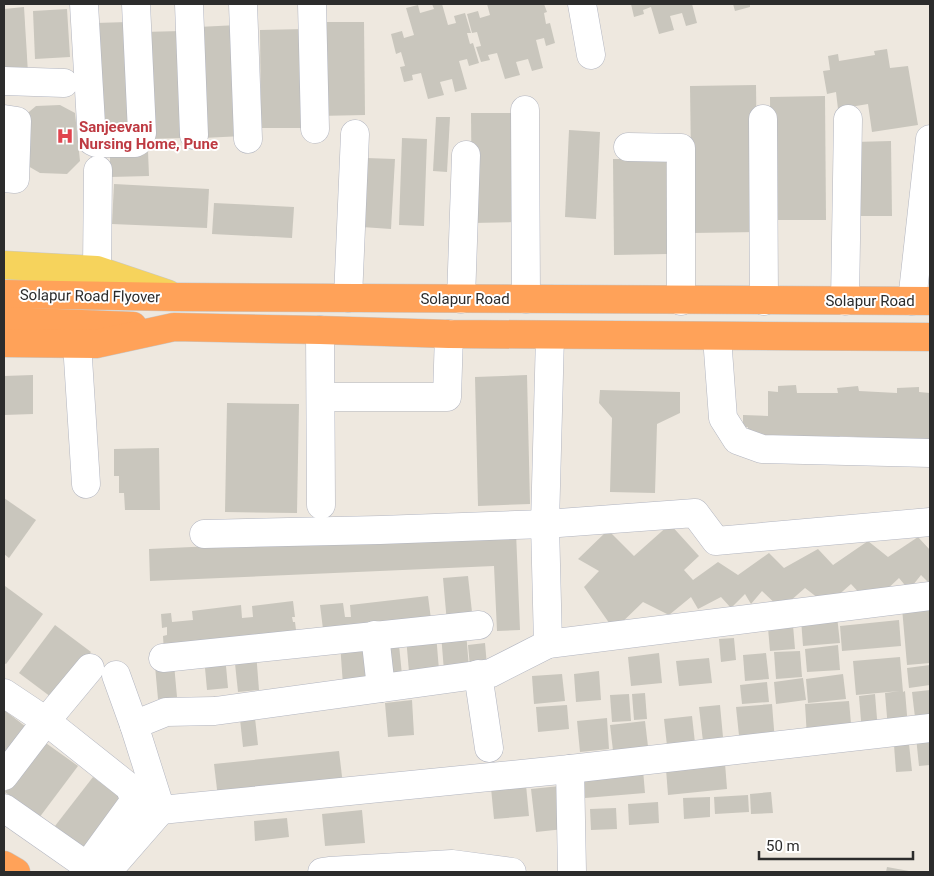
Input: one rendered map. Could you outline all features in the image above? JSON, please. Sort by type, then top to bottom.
[{"type":"highway","name":"Solapur Road Flyover","points":[[4,294],[176,297]]},
{"type":"highway","name":"Solapur Road","points":[[176,297],[921,301]]},
{"type":"highway","name":"Solapur Road Flyover","points":[[4,321],[83,334]]},
{"type":"highway","points":[[4,344],[83,334],[96,344],[174,327],[550,336],[930,337]]},
{"type":"highway","points":[[4,864],[16,872]]},
{"type":"main road","name":"Solapur Road","points":[[4,264],[97,270],[176,297]]},
{"type":"street","points":[[84,4],[92,141],[96,143],[135,143],[141,138],[136,4]]},
{"type":"street","points":[[190,4],[194,135]]},
{"type":"street","points":[[243,4],[248,139]]},
{"type":"street","points":[[312,4],[316,129]]},
{"type":"street","points":[[582,4],[591,55]]},
{"type":"street","points":[[4,81],[64,83]]},
{"type":"street","points":[[525,110],[526,299]]},
{"type":"street","points":[[4,119],[17,120],[15,179],[4,178]]},
{"type":"street","points":[[763,119],[764,301]]},
{"type":"street","points":[[845,301],[848,119]]},
{"type":"street","points":[[348,298],[355,134]]},
{"type":"street","points":[[921,301],[930,139]]},
{"type":"street","points":[[628,147],[681,148],[681,300]]},
{"type":"street","points":[[461,299],[466,155]]},
{"type":"street","points":[[97,270],[98,170]]},
{"type":"street","points":[[320,330],[320,505]]},
{"type":"street","points":[[83,334],[86,484]]},
{"type":"street","points":[[321,397],[447,397],[449,334]]},
{"type":"street","points":[[548,644],[545,524],[550,336]]},
{"type":"street","points":[[717,337],[723,418],[737,440],[762,450],[930,453]]},
{"type":"street","points":[[204,534],[545,524],[695,513],[716,541],[930,522]]},
{"type":"street","points":[[134,725],[166,712],[215,711],[491,673],[548,644],[930,596]]},
{"type":"street","points":[[163,658],[479,625]]},
{"type":"street","points":[[375,635],[381,688]]},
{"type":"street","points":[[4,776],[46,722],[103,672],[134,725],[161,810]]},
{"type":"street","points":[[478,674],[489,748]]},
{"type":"street","points":[[4,693],[46,722],[129,787],[135,800],[87,866],[4,808]]},
{"type":"street","points":[[107,872],[161,810],[570,769],[930,728]]},
{"type":"street","points":[[570,769],[572,872]]},
{"type":"street","points":[[322,872],[452,864],[512,872]]},
{"type":"building","points":[[432,4],[442,4],[448,25],[456,23],[454,16],[465,13],[471,33],[467,33],[470,44],[473,43],[479,63],[469,66],[467,59],[459,61],[467,89],[455,92],[452,79],[440,82],[444,95],[428,99],[421,73],[412,75],[413,80],[404,82],[400,67],[405,66],[401,52],[396,54],[391,34],[402,31],[404,38],[414,35],[406,8],[418,5],[420,13],[434,9]]},
{"type":"building","points":[[487,4],[544,4],[547,12],[544,13],[546,24],[550,23],[555,43],[546,46],[544,38],[536,40],[543,68],[532,71],[528,59],[516,62],[520,75],[505,79],[497,53],[488,55],[490,60],[481,62],[476,47],[481,46],[477,32],[472,33],[467,14],[478,11],[480,18],[490,15]]},
{"type":"building","points":[[631,4],[692,4],[697,23],[686,26],[682,13],[670,16],[674,30],[659,34],[651,7],[643,10],[644,14],[634,17]]},
{"type":"building","points":[[733,4],[750,4],[750,7],[735,11]]},
{"type":"building","points":[[24,7],[28,73],[4,74],[4,9]]},
{"type":"building","points":[[67,9],[70,57],[35,59],[33,11]]},
{"type":"building","points":[[128,22],[133,134],[100,135],[95,23]]},
{"type":"building","points":[[318,22],[364,22],[365,115],[318,116]]},
{"type":"building","points":[[238,25],[243,136],[203,138],[198,27]]},
{"type":"building","points":[[305,29],[305,128],[261,128],[260,30]]},
{"type":"building","points":[[182,31],[185,138],[145,139],[142,32]]},
{"type":"building","points":[[887,49],[890,68],[908,66],[918,125],[872,132],[868,104],[838,109],[836,92],[827,94],[823,71],[830,70],[828,56],[838,54],[839,61],[875,55],[874,51]]},
{"type":"building","points":[[756,85],[758,232],[692,233],[690,86]]},
{"type":"building","points":[[825,96],[826,220],[771,220],[770,97]]},
{"type":"building","points":[[60,105],[75,113],[80,161],[67,174],[40,173],[28,166],[23,117],[36,106]]},
{"type":"building","points":[[471,113],[517,113],[518,222],[472,223]]},
{"type":"building","points":[[436,117],[450,117],[447,172],[433,171]]},
{"type":"building","points":[[569,130],[600,132],[596,219],[565,217]]},
{"type":"building","points":[[402,138],[427,139],[424,226],[399,225]]},
{"type":"building","points":[[891,141],[892,216],[855,216],[854,142]]},
{"type":"building","points":[[148,151],[149,176],[110,177],[110,153]]},
{"type":"building","points":[[366,158],[395,159],[391,229],[362,227]]},
{"type":"building","points":[[613,159],[666,159],[667,254],[614,255]]},
{"type":"building","points":[[114,184],[209,189],[207,228],[112,224]]},
{"type":"building","points":[[214,203],[294,207],[292,238],[212,234]]},
{"type":"building","points":[[33,375],[33,414],[4,415],[4,376]]},
{"type":"building","points":[[527,375],[530,504],[478,506],[475,377]]},
{"type":"building","points":[[796,385],[797,393],[838,393],[837,388],[858,386],[859,391],[897,393],[897,388],[919,387],[919,392],[930,393],[930,439],[856,443],[858,437],[840,436],[837,441],[797,436],[798,439],[747,439],[748,427],[743,428],[743,415],[768,416],[768,391],[778,392],[778,386]]},
{"type":"building","points":[[600,390],[680,392],[680,413],[657,424],[655,493],[610,492],[612,418],[599,403]]},
{"type":"building","points":[[227,403],[299,404],[297,513],[225,512]]},
{"type":"building","points":[[159,448],[160,510],[125,510],[124,493],[119,493],[119,476],[114,476],[114,449]]},
{"type":"building","points":[[4,498],[36,520],[9,558],[4,554]]},
{"type":"building","points":[[670,524],[699,556],[684,570],[693,580],[718,562],[738,575],[769,553],[784,568],[818,549],[833,565],[868,541],[888,557],[918,537],[930,550],[930,584],[921,575],[909,590],[899,578],[882,594],[877,588],[864,598],[851,584],[827,605],[805,588],[781,609],[762,591],[751,604],[745,594],[731,608],[721,597],[698,609],[691,597],[669,615],[643,602],[614,630],[584,587],[599,571],[578,559],[608,530],[634,556]]},
{"type":"building","points":[[516,532],[520,630],[497,631],[494,566],[150,581],[149,549]]},
{"type":"building","points":[[468,576],[473,621],[447,623],[443,578]]},
{"type":"building","points":[[5,586],[43,614],[6,664],[4,663]]},
{"type":"building","points":[[428,596],[432,627],[324,637],[320,605],[343,603],[345,617],[351,617],[350,605]]},
{"type":"building","points":[[293,601],[295,617],[292,617],[293,622],[295,622],[297,638],[164,653],[163,636],[167,635],[167,627],[162,628],[161,614],[171,613],[172,622],[193,620],[192,611],[241,605],[242,618],[253,617],[252,606]]},
{"type":"building","points":[[930,605],[930,663],[907,665],[902,608]]},
{"type":"building","points":[[837,616],[840,643],[803,646],[801,619]]},
{"type":"building","points":[[899,620],[901,646],[842,651],[840,626]]},
{"type":"building","points":[[55,625],[91,652],[55,700],[19,673]]},
{"type":"building","points":[[793,625],[795,649],[770,651],[768,628]]},
{"type":"building","points":[[466,632],[469,668],[444,671],[441,634]]},
{"type":"building","points":[[436,634],[439,670],[409,672],[406,637]]},
{"type":"building","points":[[398,635],[402,675],[383,677],[380,636]]},
{"type":"building","points":[[734,638],[736,660],[721,662],[719,639]]},
{"type":"building","points":[[372,640],[376,682],[343,685],[340,643]]},
{"type":"building","points":[[485,643],[487,666],[470,667],[468,645]]},
{"type":"building","points":[[838,645],[840,670],[807,672],[805,649]]},
{"type":"building","points":[[800,651],[802,677],[776,679],[774,652]]},
{"type":"building","points":[[256,652],[259,690],[238,692],[234,654]]},
{"type":"building","points":[[659,653],[662,683],[631,686],[628,657]]},
{"type":"building","points":[[766,653],[769,679],[745,681],[743,655]]},
{"type":"building","points":[[225,655],[228,688],[207,690],[204,657]]},
{"type":"building","points":[[900,657],[908,727],[888,729],[885,693],[900,691],[856,695],[853,661]]},
{"type":"building","points":[[709,658],[712,683],[679,686],[676,661]]},
{"type":"building","points":[[174,664],[177,697],[158,699],[155,666]]},
{"type":"building","points":[[930,665],[930,685],[909,688],[907,668]]},
{"type":"building","points":[[599,671],[601,700],[576,702],[574,674]]},
{"type":"building","points":[[562,674],[565,701],[534,704],[532,676]]},
{"type":"building","points":[[843,674],[846,699],[808,703],[806,679]]},
{"type":"building","points":[[803,678],[806,700],[776,704],[774,682]]},
{"type":"building","points":[[767,682],[769,702],[742,704],[740,685]]},
{"type":"building","points":[[930,690],[930,725],[916,726],[912,692]]},
{"type":"building","points":[[645,693],[647,719],[634,720],[632,694]]},
{"type":"building","points":[[629,694],[631,721],[612,722],[610,695]]},
{"type":"building","points":[[875,694],[878,731],[862,733],[859,696]]},
{"type":"building","points":[[412,700],[414,735],[388,737],[385,703]]},
{"type":"building","points":[[849,701],[852,735],[807,737],[805,704]]},
{"type":"building","points":[[772,704],[775,742],[740,745],[736,707]]},
{"type":"building","points":[[567,705],[569,729],[538,732],[536,707]]},
{"type":"building","points":[[720,705],[724,748],[704,750],[699,707]]},
{"type":"building","points":[[254,709],[258,745],[243,747],[239,710]]},
{"type":"building","points":[[4,710],[30,730],[4,765]]},
{"type":"building","points":[[692,716],[696,752],[668,755],[664,719]]},
{"type":"building","points":[[607,718],[609,749],[580,752],[577,721]]},
{"type":"building","points":[[645,721],[649,755],[614,759],[610,725]]},
{"type":"building","points":[[930,735],[930,765],[919,766],[916,737]]},
{"type":"building","points":[[43,741],[78,766],[39,818],[5,792]]},
{"type":"building","points":[[909,744],[912,771],[896,772],[894,745]]},
{"type":"building","points":[[339,751],[343,785],[218,798],[214,764]]},
{"type":"building","points":[[725,763],[727,789],[668,795],[666,769]]},
{"type":"building","points":[[643,770],[645,793],[585,798],[583,775]]},
{"type":"building","points":[[93,777],[126,802],[87,851],[55,826]]},
{"type":"building","points":[[526,785],[529,816],[494,819],[491,788]]},
{"type":"building","points":[[560,786],[564,829],[536,832],[531,789]]},
{"type":"building","points":[[771,792],[773,813],[751,814],[750,794]]},
{"type":"building","points":[[748,795],[749,812],[715,814],[714,797]]},
{"type":"building","points":[[710,797],[710,817],[684,819],[683,798]]},
{"type":"building","points":[[658,802],[659,823],[629,825],[628,804]]},
{"type":"building","points":[[616,808],[617,829],[591,830],[590,809]]},
{"type":"building","points":[[362,810],[365,843],[325,846],[322,814]]},
{"type":"building","points":[[287,818],[289,837],[255,841],[254,821]]},
{"type":"building","points":[[887,867],[909,871],[909,872],[886,872]]},
{"type":"place","name":"Sanjeevani Nursing Home, Pune","points":[[65,136]]}]
